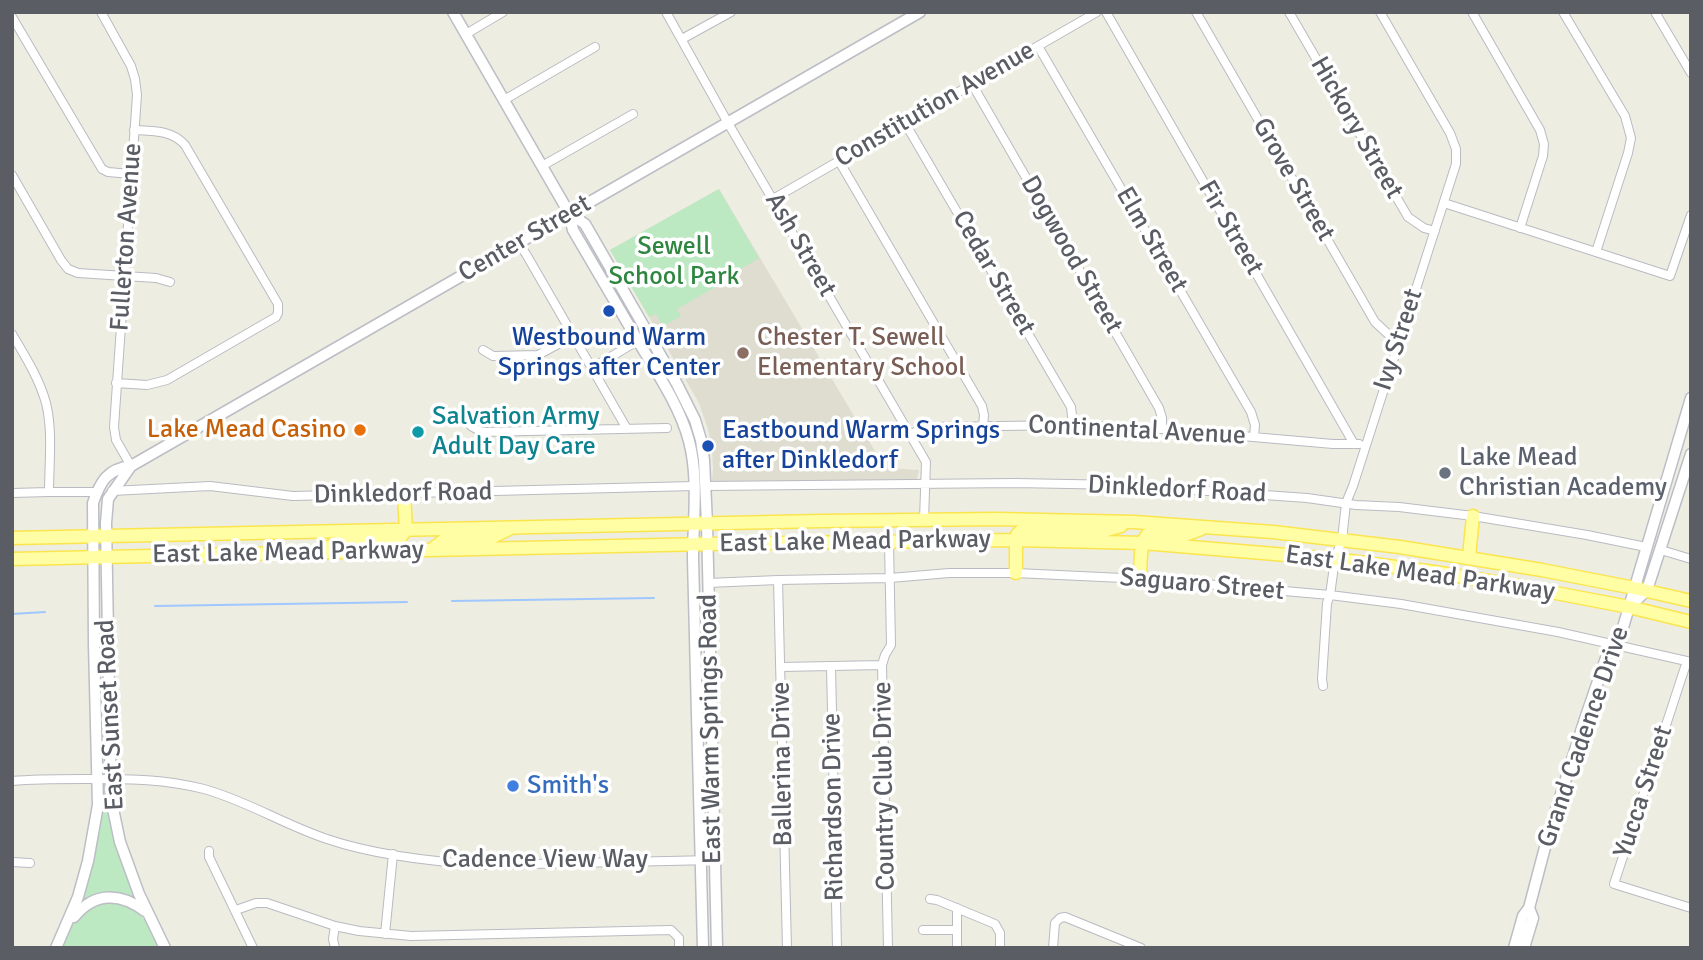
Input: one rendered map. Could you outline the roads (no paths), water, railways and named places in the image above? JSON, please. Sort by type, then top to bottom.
[{"type":"main road","name":"East Warm Springs Road","points":[[453,12],[569,213],[573,230],[676,406],[693,461],[699,486],[700,524],[698,743],[703,948]]},
{"type":"main road","name":"Center Street","points":[[99,557],[99,535],[93,503],[103,482],[117,468],[131,466],[917,13]]},
{"type":"main road","name":"East Warm Springs Road","points":[[569,213],[585,224],[687,401],[701,440],[704,460],[699,486]]},
{"type":"main road","points":[[1640,589],[1646,547],[1690,406]]},
{"type":"main road","points":[[1640,589],[1661,550],[1691,454]]},
{"type":"main road","points":[[1671,463],[1687,467]]},
{"type":"main road","name":"Center Street","points":[[99,535],[108,499],[131,466]]},
{"type":"main road","points":[[313,553],[344,541],[400,538],[406,530],[404,494]]},
{"type":"main road","points":[[1469,557],[1474,516]]},
{"type":"main road","name":"East Lake Mead Parkway","points":[[12,538],[924,520],[1134,522],[1342,540],[1469,557],[1691,601]]},
{"type":"main road","points":[[1016,573],[1016,535],[1023,530],[1100,532],[1134,522]]},
{"type":"main road","points":[[431,550],[444,540],[488,539],[514,527]]},
{"type":"main road","points":[[1140,579],[1144,537],[1182,536],[1208,527]]},
{"type":"main road","name":"East Lake Mead Parkway","points":[[12,559],[1016,540],[1143,543],[1335,559],[1507,584],[1629,607],[1691,622]]},
{"type":"main road","name":"East Warm Springs Road","points":[[700,545],[708,583],[716,948]]},
{"type":"main road","name":"East Sunset Road","points":[[56,948],[78,897],[88,861],[98,805],[99,557]]},
{"type":"main road","name":"East Sunset Road","points":[[99,557],[111,799],[120,842],[147,913],[164,948]]},
{"type":"main road","name":"Grand Cadence Drive","points":[[1514,948],[1523,916],[1529,908],[1549,832],[1607,655],[1620,637],[1629,607],[1640,589]]},
{"type":"main road","points":[[698,743],[711,743]]},
{"type":"main road","points":[[66,926],[81,908],[107,897],[127,900],[147,913]]},
{"type":"main road","name":"Grand Cadence Drive","points":[[1524,948],[1533,918],[1529,908]]},
{"type":"street","points":[[466,34],[503,12]]},
{"type":"street","name":"Ash Street","points":[[666,12],[926,462],[924,520]]},
{"type":"street","points":[[682,39],[731,12]]},
{"type":"street","name":"Constitution Avenue","points":[[773,199],[1097,12]]},
{"type":"street","name":"Fir Street","points":[[1106,12],[1354,444]]},
{"type":"street","name":"Grove Street","points":[[1196,12],[1375,323],[1388,334],[1400,338]]},
{"type":"street","name":"Hickory Street","points":[[1289,12],[1408,217],[1424,228],[1435,231]]},
{"type":"street","name":"Ivy Street","points":[[1324,686],[1322,679],[1327,603],[1335,559],[1342,540],[1346,503],[1456,164],[1456,149],[1450,132],[1380,12]]},
{"type":"street","points":[[1472,12],[1540,130],[1544,144],[1543,156],[1520,228]]},
{"type":"street","points":[[1563,12],[1625,116],[1631,138],[1596,252]]},
{"type":"street","points":[[1655,12],[1691,73]]},
{"type":"street","name":"Fullerton Avenue","points":[[102,13],[131,66],[137,95],[114,427],[116,440],[131,466]]},
{"type":"street","points":[[12,17],[102,169],[131,174]]},
{"type":"street","name":"Elm Street","points":[[1038,46],[1251,412],[1255,425],[1254,437]]},
{"type":"street","points":[[504,100],[595,47]]},
{"type":"street","name":"Dogwood Street","points":[[972,84],[1159,408],[1162,429]]},
{"type":"street","points":[[542,166],[633,114]]},
{"type":"street","name":"Cedar Street","points":[[905,123],[1071,407],[1073,425]]},
{"type":"street","points":[[116,383],[146,385],[167,380],[276,317],[278,313],[278,304],[185,145],[179,138],[163,132],[134,130]]},
{"type":"street","points":[[839,161],[982,406],[983,426]]},
{"type":"street","points":[[12,175],[68,269],[78,273],[156,278],[170,282]]},
{"type":"street","points":[[1444,203],[1670,276],[1691,215]]},
{"type":"street","points":[[518,243],[627,429]]},
{"type":"street","points":[[12,334],[34,371],[45,402],[48,419],[49,492]]},
{"type":"street","points":[[592,368],[649,334]]},
{"type":"street","points":[[483,350],[492,356],[538,355],[573,336]]},
{"type":"street","points":[[471,425],[482,432],[667,428]]},
{"type":"street","name":"Continental Avenue","points":[[910,435],[924,427],[1073,425],[1365,444]]},
{"type":"street","name":"Dinkledorf Road","points":[[113,491],[210,486],[293,496],[699,486],[926,483],[1123,485],[1307,498],[1474,516],[1646,547]]},
{"type":"street","points":[[12,494],[97,492]]},
{"type":"street","name":"Country Club Drive","points":[[888,948],[882,665],[891,645],[889,542]]},
{"type":"street","points":[[1661,550],[1691,559]]},
{"type":"street","name":"Saguaro Street","points":[[708,583],[890,578],[949,573],[1016,573],[1140,579],[1330,595],[1401,604],[1558,632],[1689,661]]},
{"type":"street","name":"Ballerina Drive","points":[[778,580],[787,948]]},
{"type":"street","name":"Yucca Street","points":[[1689,661],[1614,884],[1691,908]]},
{"type":"street","points":[[781,667],[882,665]]},
{"type":"street","name":"Richardson Drive","points":[[831,666],[837,948]]},
{"type":"street","name":"Cadence View Way","points":[[12,781],[154,779],[206,790],[345,845],[459,863],[713,860]]},
{"type":"street","points":[[209,851],[209,857],[253,948]]},
{"type":"street","points":[[385,934],[393,854]]},
{"type":"street","points":[[12,862],[30,863]]},
{"type":"street","points":[[930,900],[937,900],[995,924],[1000,933],[1000,948]]},
{"type":"street","points":[[236,910],[256,903],[267,903],[335,926],[385,934],[431,937],[671,930],[679,938],[678,948]]},
{"type":"street","points":[[957,908],[957,948]]},
{"type":"street","points":[[1053,948],[1054,927],[1058,919],[1066,917],[1141,948]]},
{"type":"street","points":[[335,926],[335,948]]},
{"type":"street","points":[[923,930],[956,930]]},
{"type":"street","points":[[462,935],[462,948]]},
{"type":"waterway","points":[[452,601],[654,598]]},
{"type":"waterway","points":[[155,606],[407,602]]},
{"type":"waterway","points":[[12,614],[45,612]]},
{"type":"place","name":"Westbound Warm Springs after Center","points":[[609,311]]},
{"type":"place","name":"Chester T. Sewell Elementary School","points":[[743,353]]},
{"type":"place","name":"Lake Mead Casino","points":[[360,430]]},
{"type":"place","name":"Salvation Army Adult Day Care","points":[[418,432]]},
{"type":"place","name":"Eastbound Warm Springs after Dinkledorf","points":[[708,446]]},
{"type":"place","name":"Lake Mead Christian Academy","points":[[1445,473]]},
{"type":"place","name":"Smith's","points":[[513,786]]},
{"type":"park label","name":"Sewell School Park","points":[[674,262]]}]
